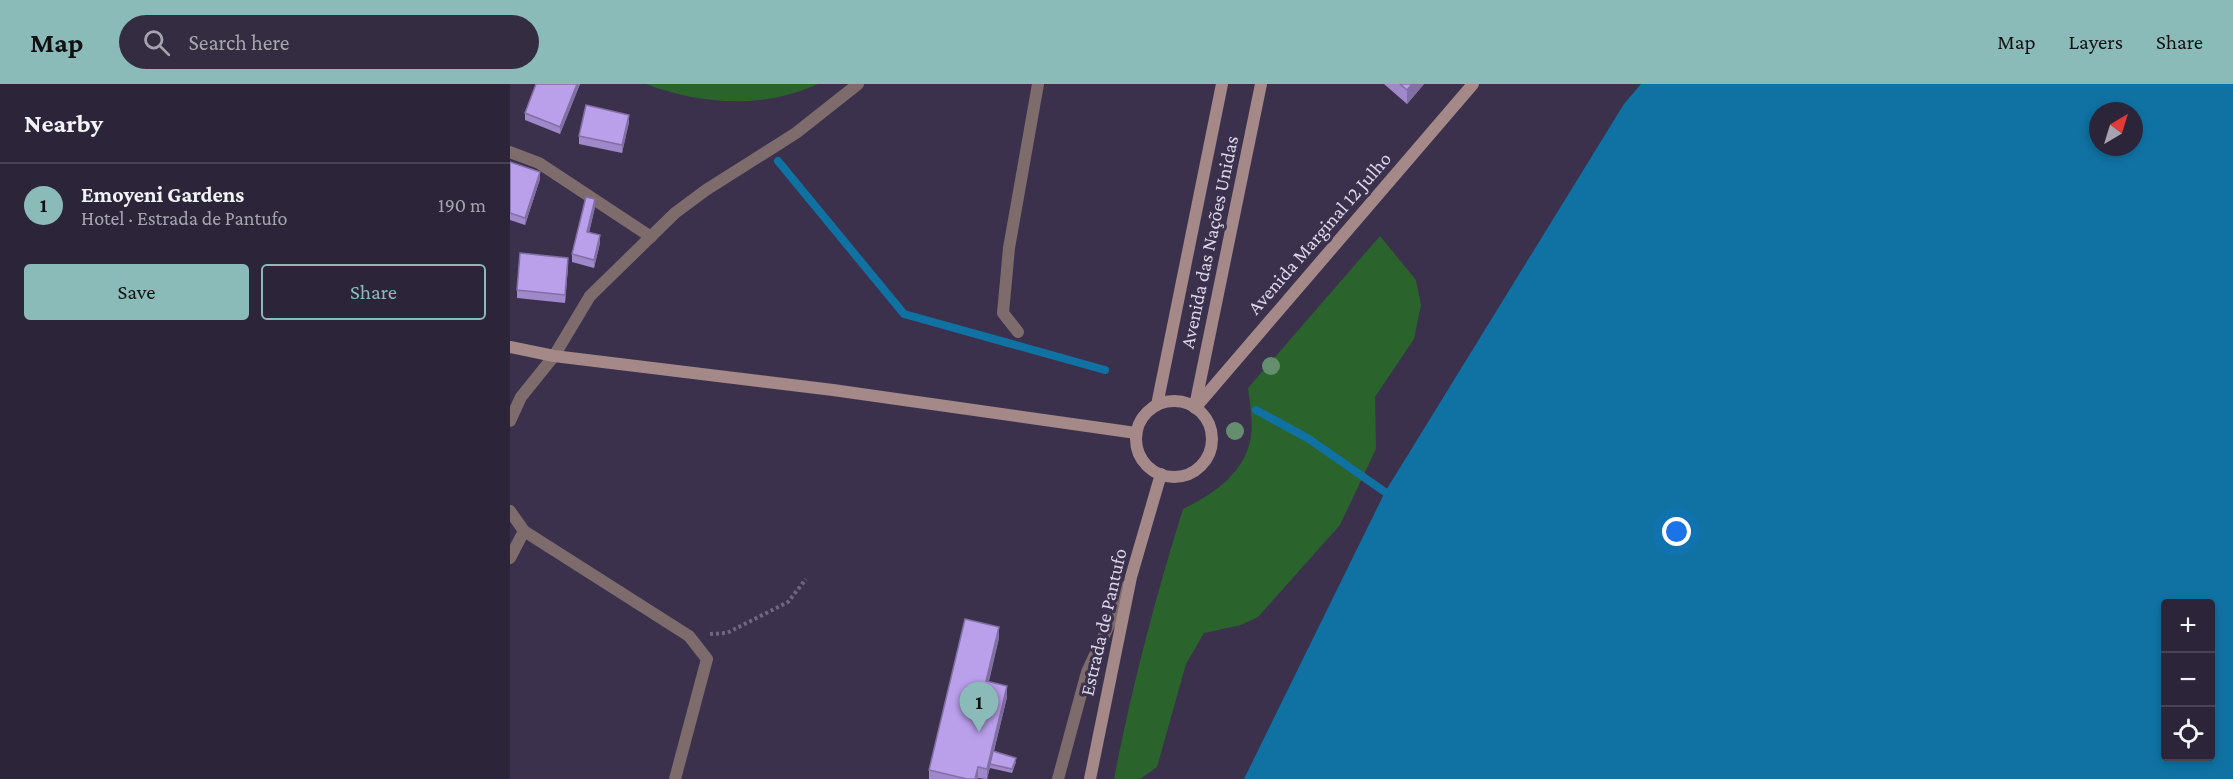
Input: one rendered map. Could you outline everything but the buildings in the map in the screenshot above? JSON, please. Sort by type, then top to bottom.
[{"type":"street","points":[[510,421],[521,397],[554,357],[590,296],[675,213],[706,190],[796,133],[858,84]]},
{"type":"street","points":[[1018,332],[1003,313],[1009,248],[1038,84]]},
{"type":"street","name":"Avenida das Nações Unidas","points":[[1157,405],[1222,84]]},
{"type":"street","name":"Avenida das Nações Unidas","points":[[1195,408],[1261,84]]},
{"type":"street","name":"Avenida Marginal 12 Julho","points":[[1195,408],[1473,84]]},
{"type":"street","points":[[510,152],[539,163],[651,237]]},
{"type":"street","points":[[510,347],[554,357],[833,390],[1136,434]]},
{"type":"street","points":[[1166,401],[1178,401],[1195,408],[1207,420],[1211,431],[1212,444],[1202,465],[1181,476],[1161,474],[1147,465],[1140,456],[1136,434],[1146,412],[1166,401]]},
{"type":"street","name":"Estrada de Pantufo","points":[[1090,779],[1131,577],[1161,474]]},
{"type":"street","points":[[510,511],[524,531],[689,636],[707,659],[675,779]]},
{"type":"street","points":[[510,558],[524,531]]},
{"type":"street","points":[[1058,779],[1087,672],[1131,577]]},
{"type":"path","points":[[689,636],[727,633],[788,602],[806,579]]},
{"type":"green space","points":[[646,84],[818,84],[776,98],[732,101],[689,96]]},
{"type":"green space","points":[[1380,236],[1416,280],[1421,305],[1414,339],[1375,397],[1376,449],[1340,525],[1258,617],[1241,625],[1204,633],[1186,664],[1157,767],[1140,779],[1114,779],[1145,643],[1183,509],[1217,489],[1243,460],[1251,436],[1248,388]]},
{"type":"water","points":[[1641,84],[2233,84],[2233,779],[1244,779],[1385,492],[1624,104]]},
{"type":"waterway","points":[[778,161],[904,314],[1105,370]]},
{"type":"waterway","points":[[1256,410],[1309,439],[1385,492]]},
{"type":"place","name":"Emoyeni Gardens","points":[[979,732]]}]
